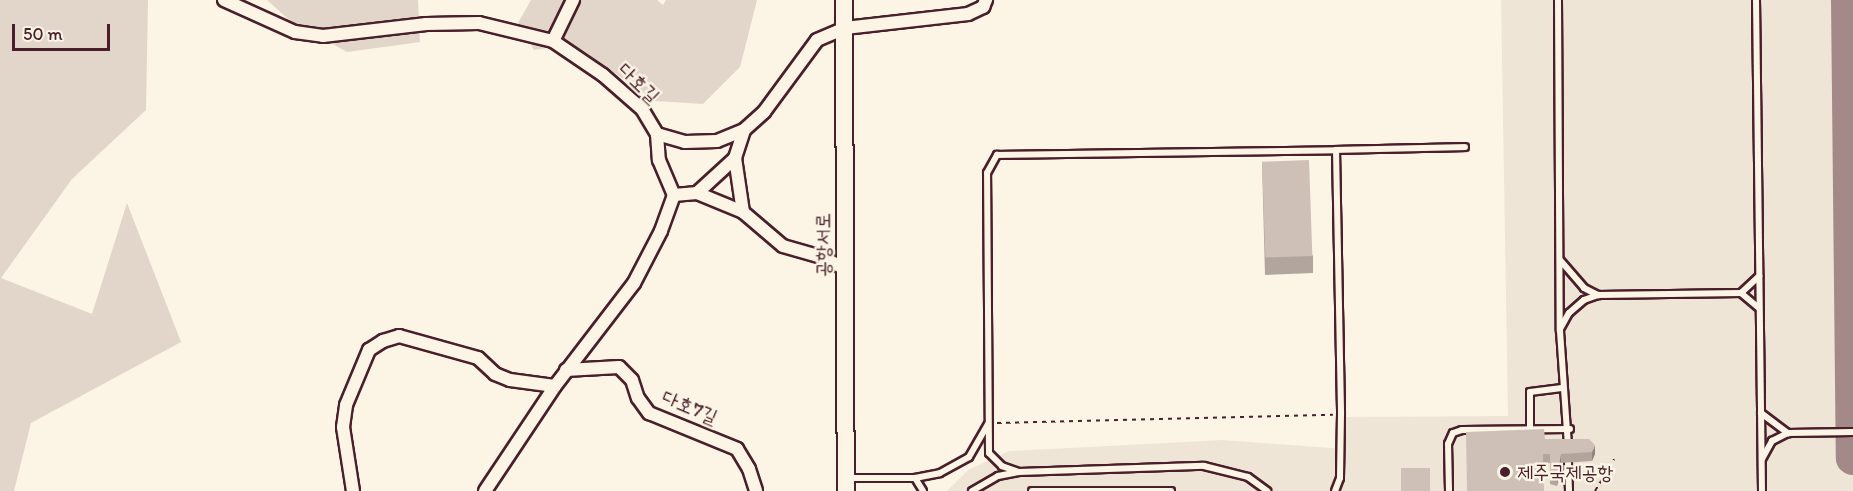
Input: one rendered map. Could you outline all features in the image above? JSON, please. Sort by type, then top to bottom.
[{"type":"street","name":"다호길","points":[[224,0],[295,32],[323,36],[426,24],[479,23],[553,41],[603,75],[642,109],[657,134],[659,160],[674,195]]},
{"type":"street","points":[[553,41],[573,0]]},
{"type":"street","name":"공항서로","points":[[844,0],[846,485]]},
{"type":"street","points":[[657,134],[696,142],[717,141],[744,130],[764,112],[817,40],[844,28],[968,14],[983,7],[986,0]]},
{"type":"street","points":[[743,213],[735,158],[744,130]]},
{"type":"street","points":[[698,193],[735,158]]},
{"type":"street","points":[[485,491],[566,370],[634,283],[661,231],[674,195],[698,193],[743,213],[783,246],[822,257],[844,268]]},
{"type":"street","points":[[353,491],[343,427],[346,405],[369,350],[383,341],[399,336],[478,358],[495,374],[510,380],[555,386]]},
{"type":"street","name":"다호7길","points":[[566,370],[619,367],[632,380],[638,398],[649,413],[737,448],[749,469],[756,491]]},
{"type":"lane","points":[[1558,0],[1560,331],[1562,388],[1570,429],[1568,447]]},
{"type":"lane","points":[[1756,0],[1762,491]]},
{"type":"lane","points":[[1019,472],[1002,466],[989,453],[987,173],[997,155],[1465,147]]},
{"type":"lane","points":[[1335,491],[1340,478],[1341,414],[1336,150]]},
{"type":"lane","points":[[1559,260],[1584,288],[1598,295]]},
{"type":"lane","points":[[1740,293],[1759,275]]},
{"type":"lane","points":[[1560,331],[1569,313],[1584,300],[1598,295],[1740,293],[1759,308]]},
{"type":"lane","points":[[1530,430],[1530,392],[1562,388]]},
{"type":"lane","points":[[1761,412],[1788,433]]},
{"type":"lane","points":[[846,485],[940,473],[969,457],[988,424]]},
{"type":"lane","points":[[1449,491],[1448,444],[1453,433],[1462,430],[1570,429]]},
{"type":"lane","points":[[1762,460],[1772,441],[1788,433],[1853,432]]},
{"type":"lane","points":[[1568,462],[1569,491]]},
{"type":"lane","points":[[972,491],[998,476],[1019,472],[1204,466],[1248,477],[1267,491]]},
{"type":"lane","points":[[915,478],[923,491]]},
{"type":"lane","points":[[1032,491],[1171,491]]},
{"type":"path","points":[[988,424],[1341,414]]},
{"type":"path","points":[[1595,491],[1614,459]]},
{"type":"shaded area","points":[[0,0],[148,0],[146,110],[72,179],[1,278],[92,314],[127,203],[181,342],[31,423],[14,491],[0,491]]},
{"type":"shaded area","points":[[267,0],[418,0],[420,42],[347,52],[288,19]]},
{"type":"shaded area","points":[[531,0],[657,0],[663,5],[666,0],[757,0],[740,67],[703,104],[655,101],[573,44],[534,50],[518,23]]},
{"type":"shaded area","name":"제주국제공항","points":[[1501,0],[1853,0],[1853,491],[947,491],[968,470],[1009,451],[1222,440],[1346,449],[1346,417],[1508,416]]},
{"type":"building","points":[[1309,160],[1312,256],[1265,258],[1262,162]]},
{"type":"building","name":"제주국제공항","points":[[1544,429],[1545,439],[1589,439],[1595,445],[1592,452],[1561,454],[1557,477],[1550,475],[1550,454],[1543,454],[1544,491],[1467,491],[1466,432]]},
{"type":"building","points":[[1401,468],[1430,468],[1430,491],[1401,491]]},
{"type":"taxiway","points":[[1848,0],[1853,458]]},
{"type":"place","name":"제주국제공항","points":[[1505,472]]}]
